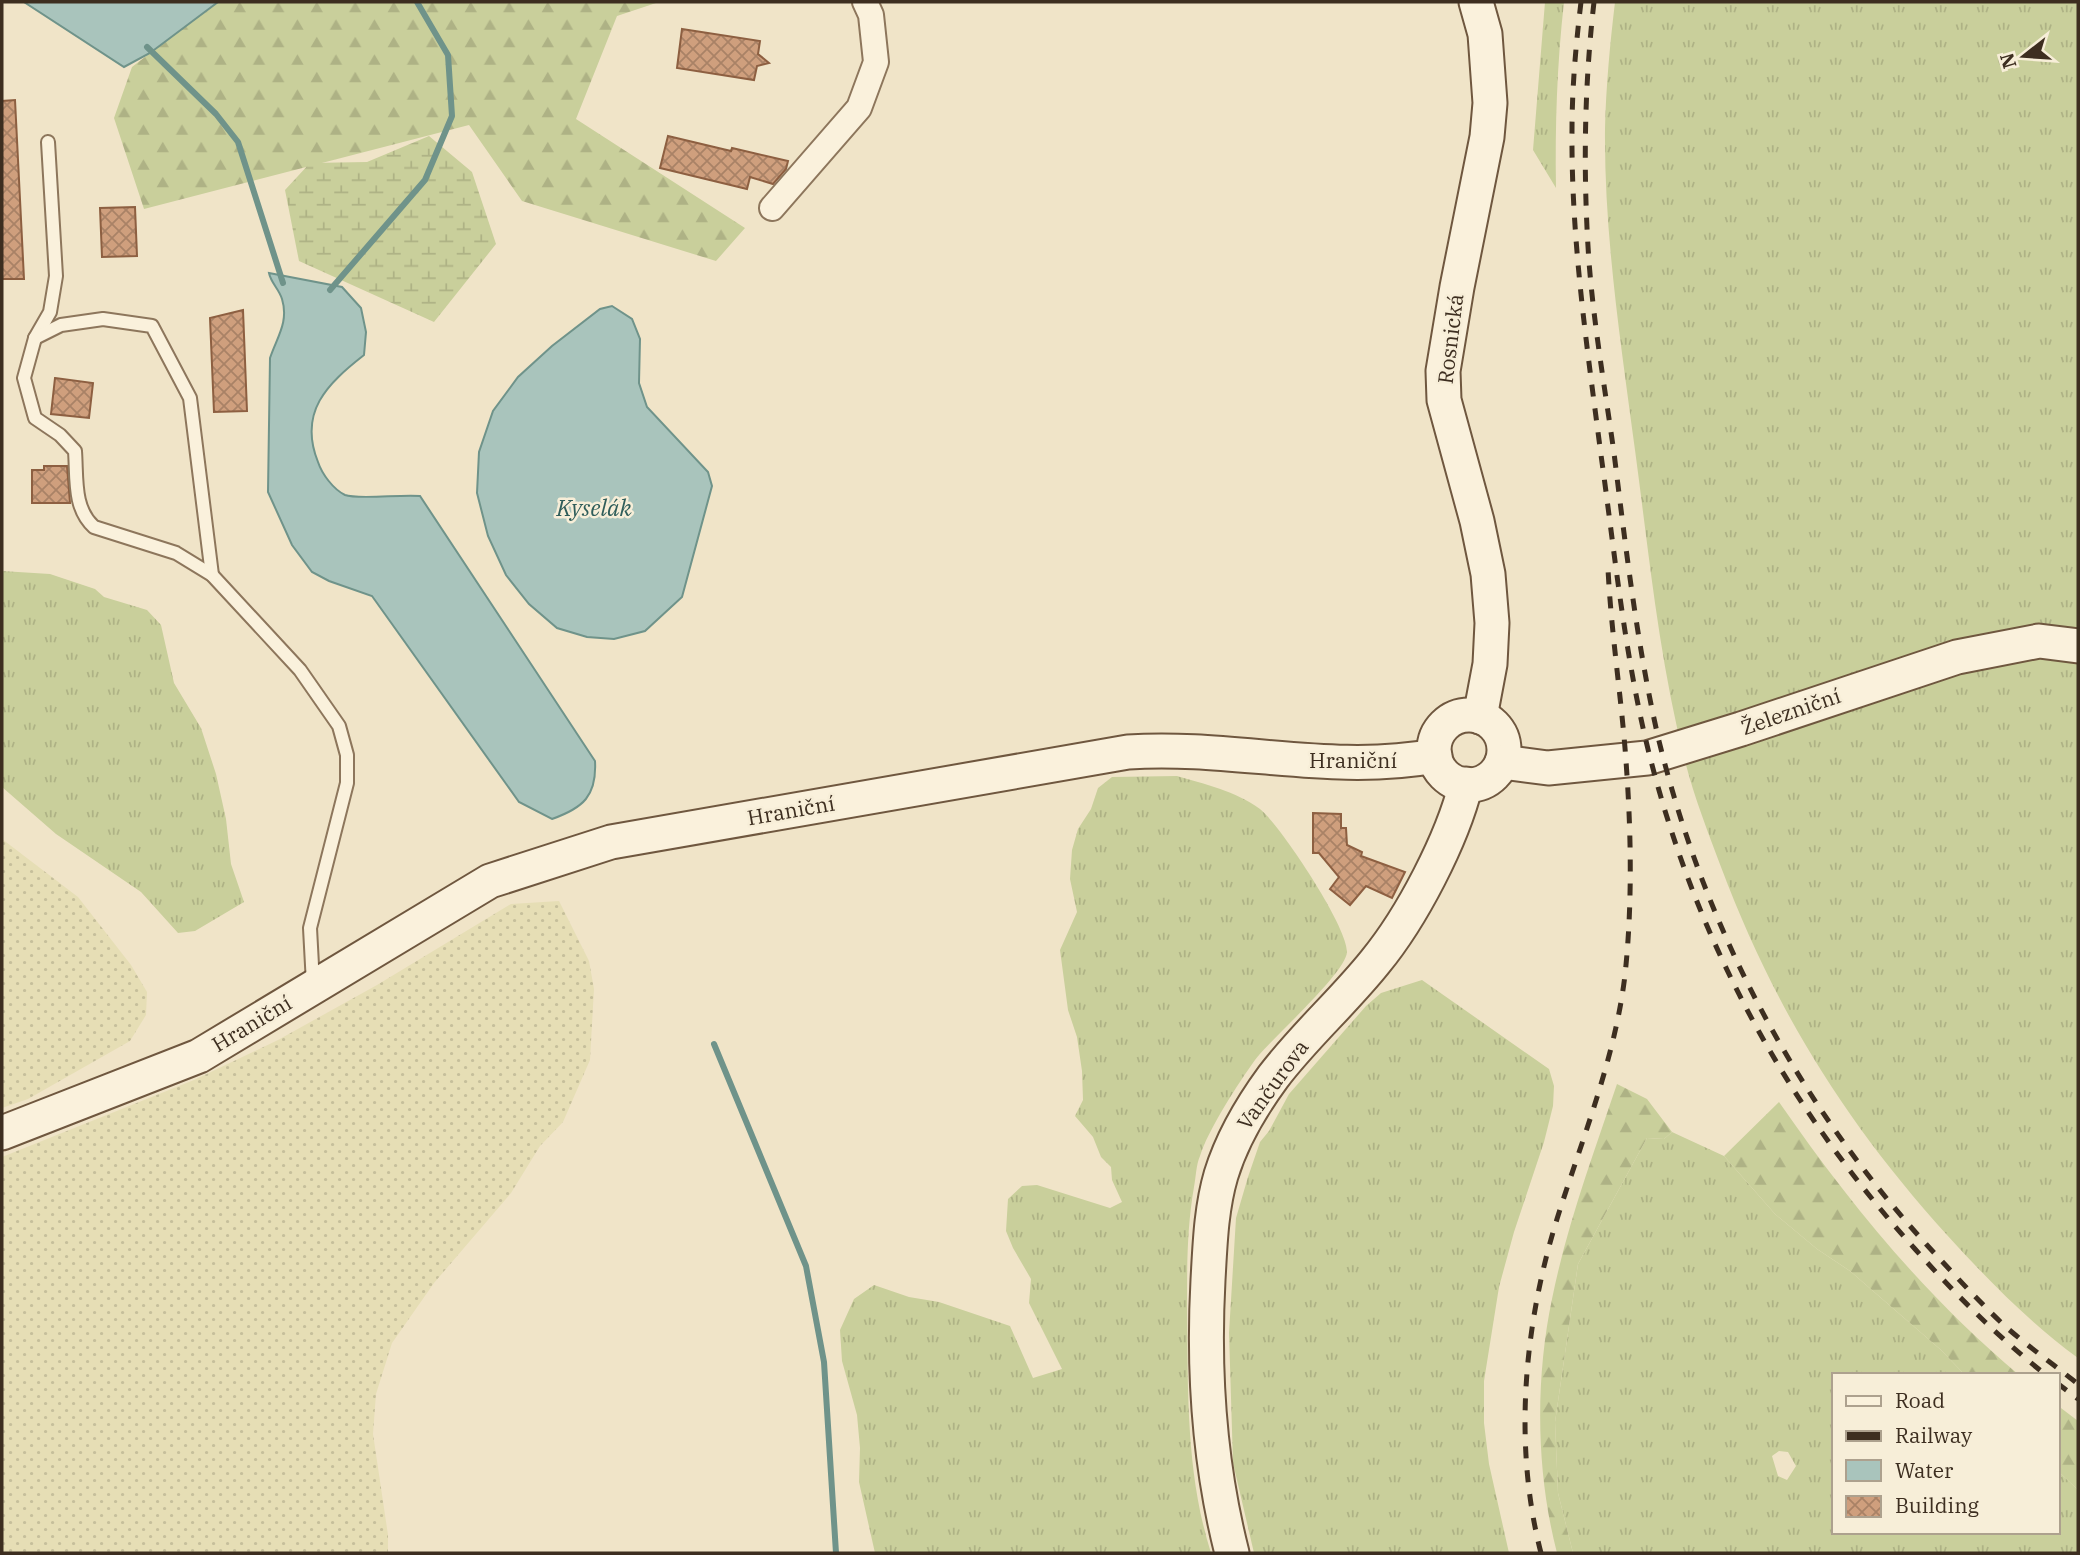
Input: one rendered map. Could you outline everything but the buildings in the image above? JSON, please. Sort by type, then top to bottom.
[{"type":"street","name":"Rosnická","points":[[1476,2],[1485,34],[1490,103],[1487,137],[1443,370],[1444,400],[1477,521],[1488,574],[1492,623],[1490,664],[1480,717]]},
{"type":"street","points":[[772,208],[859,108],[876,62],[868,9]]},
{"type":"street","name":"Železniční","points":[[1502,762],[1548,768],[1647,758],[1957,657],[2039,641],[2078,646]]},
{"type":"street","points":[[1461,716],[1480,717],[1500,734],[1504,753],[1502,762],[1491,776],[1475,784],[1466,784],[1449,778],[1438,764],[1435,756],[1436,739],[1446,724],[1461,716]]},
{"type":"street","name":"Hraniční","points":[[2,1133],[199,1056],[490,881],[611,842],[1128,752],[1204,752],[1304,762],[1378,763],[1435,756]]},
{"type":"street","name":"Vančurova","points":[[1232,1553],[1214,1473],[1207,1387],[1209,1250],[1214,1204],[1221,1175],[1231,1147],[1249,1112],[1273,1076],[1374,963],[1402,926],[1459,810],[1466,784]]},
{"type":"lane","points":[[48,142],[56,276],[50,312],[35,338],[24,378],[35,418],[60,435],[75,451],[78,501],[84,518],[94,527],[176,553],[212,575],[300,670],[339,726],[347,755],[347,783],[310,928],[313,988]]},
{"type":"lane","points":[[35,338],[61,325],[103,320],[152,326],[190,398],[212,575]]},
{"type":"shaded area","points":[[2,839],[78,897],[131,965],[147,992],[146,1015],[130,1041],[28,1099],[2,1108]]},
{"type":"shaded area","points":[[559,901],[589,961],[594,989],[590,1060],[563,1122],[540,1146],[511,1193],[434,1283],[392,1343],[376,1394],[373,1434],[388,1535],[388,1553],[2,1553],[2,1157],[194,1080],[278,1040],[377,985],[511,904]]},
{"type":"green space","points":[[216,2],[659,2],[617,16],[576,119],[745,228],[716,261],[522,201],[469,125],[144,209],[114,118],[132,67]]},
{"type":"green space","points":[[1545,2],[1564,2],[1557,95],[1556,188],[1533,150]]},
{"type":"green space","points":[[1615,2],[2078,2],[2078,1358],[2026,1316],[1962,1252],[1910,1193],[1845,1107],[1789,1016],[1765,969],[1742,919],[1697,801],[1676,723],[1661,645],[1614,290],[1607,209],[1605,129]]},
{"type":"green space","points":[[429,136],[472,172],[496,244],[434,322],[299,261],[285,190],[310,163],[367,162]]},
{"type":"green space","points":[[2,571],[50,574],[95,589],[104,597],[147,610],[161,625],[174,683],[201,728],[216,774],[226,819],[231,864],[244,902],[195,931],[178,933],[141,892],[56,834],[2,787]]},
{"type":"green space","points":[[1177,776],[1241,797],[1270,819],[1297,855],[1325,900],[1337,921],[1347,952],[1334,975],[1248,1069],[1217,1120],[1198,1163],[1188,1247],[1188,1401],[1197,1493],[1211,1553],[875,1553],[859,1482],[857,1415],[842,1361],[840,1330],[854,1299],[874,1285],[909,1297],[939,1302],[1010,1326],[1033,1378],[1062,1369],[1029,1303],[1031,1279],[1006,1231],[1008,1199],[1022,1186],[1037,1185],[1110,1208],[1122,1202],[1112,1180],[1111,1167],[1101,1157],[1093,1137],[1075,1116],[1083,1100],[1082,1071],[1077,1037],[1068,1010],[1060,950],[1077,912],[1070,879],[1072,850],[1078,829],[1091,809],[1098,788],[1112,777]]},
{"type":"green space","points":[[1422,980],[1549,1069],[1554,1086],[1553,1106],[1544,1142],[1499,1287],[1484,1381],[1484,1423],[1489,1464],[1509,1553],[1254,1553],[1233,1463],[1229,1333],[1236,1218],[1248,1177],[1260,1142],[1289,1094],[1366,1006],[1381,993]]},
{"type":"green space","points":[[1617,1084],[1647,1099],[1672,1132],[1664,1139],[1647,1138],[1578,1264],[1555,1422],[1558,1493],[1573,1553],[1557,1553],[1545,1491],[1540,1426],[1546,1330],[1573,1217]]},
{"type":"green space","points":[[1779,1102],[1833,1176],[1890,1246],[1951,1313],[2017,1373],[1963,1373],[1941,1350],[1850,1271],[1817,1249],[1775,1214],[1724,1156]]},
{"type":"green space","points":[[1672,1132],[1724,1156],[1775,1214],[1817,1249],[1850,1271],[1941,1350],[1963,1373],[1832,1373],[1832,1534],[2059,1534],[2059,1472],[2078,1490],[2078,1553],[1573,1553],[1558,1493],[1555,1422],[1578,1264],[1647,1138],[1664,1139]],"holes":[[[1779,1451],[1788,1452],[1796,1466],[1787,1480],[1778,1476],[1772,1456]]]},
{"type":"green space","points":[[2059,1407],[2078,1421],[2078,1490],[2059,1472]]},
{"type":"water","points":[[24,2],[218,2],[150,53],[124,67]]},
{"type":"water","points":[[269,273],[342,287],[361,308],[366,332],[364,355],[328,388],[314,414],[313,444],[320,467],[332,485],[345,495],[420,496],[595,761],[590,792],[580,805],[572,810],[552,819],[519,802],[372,596],[312,572],[292,545],[268,492],[270,358],[284,315],[282,299]]},
{"type":"water","name":"Kyselák","points":[[612,306],[632,319],[640,339],[639,383],[647,407],[708,472],[712,486],[682,597],[645,631],[614,639],[587,637],[557,628],[529,604],[506,575],[488,536],[477,493],[479,452],[493,411],[518,377],[552,346],[600,309]]},
{"type":"waterway","points":[[330,290],[425,180],[452,116],[448,55],[417,2]]},
{"type":"waterway","points":[[147,47],[216,114],[238,142],[283,283]]},
{"type":"waterway","points":[[714,1044],[806,1266],[824,1362],[836,1553]]},
{"type":"railway","points":[[1581,2],[1573,98],[1572,171],[1585,333],[1636,697],[1655,776],[1675,842],[1726,968],[1791,1086],[1829,1143],[1870,1197],[1930,1266],[1994,1331],[2043,1373]]},
{"type":"railway","points":[[1594,2],[1586,100],[1585,164],[1589,262],[1644,669],[1659,741],[1678,811],[1729,945],[1797,1072],[1836,1132],[1879,1189],[1975,1297],[2015,1334],[2078,1384]]},
{"type":"railway","points":[[1541,1553],[1527,1470],[1526,1385],[1530,1343],[1546,1259],[1614,1037],[1628,947],[1629,805],[1608,569]]},
{"type":"railway","points":[[2059,1385],[2078,1399]]}]
